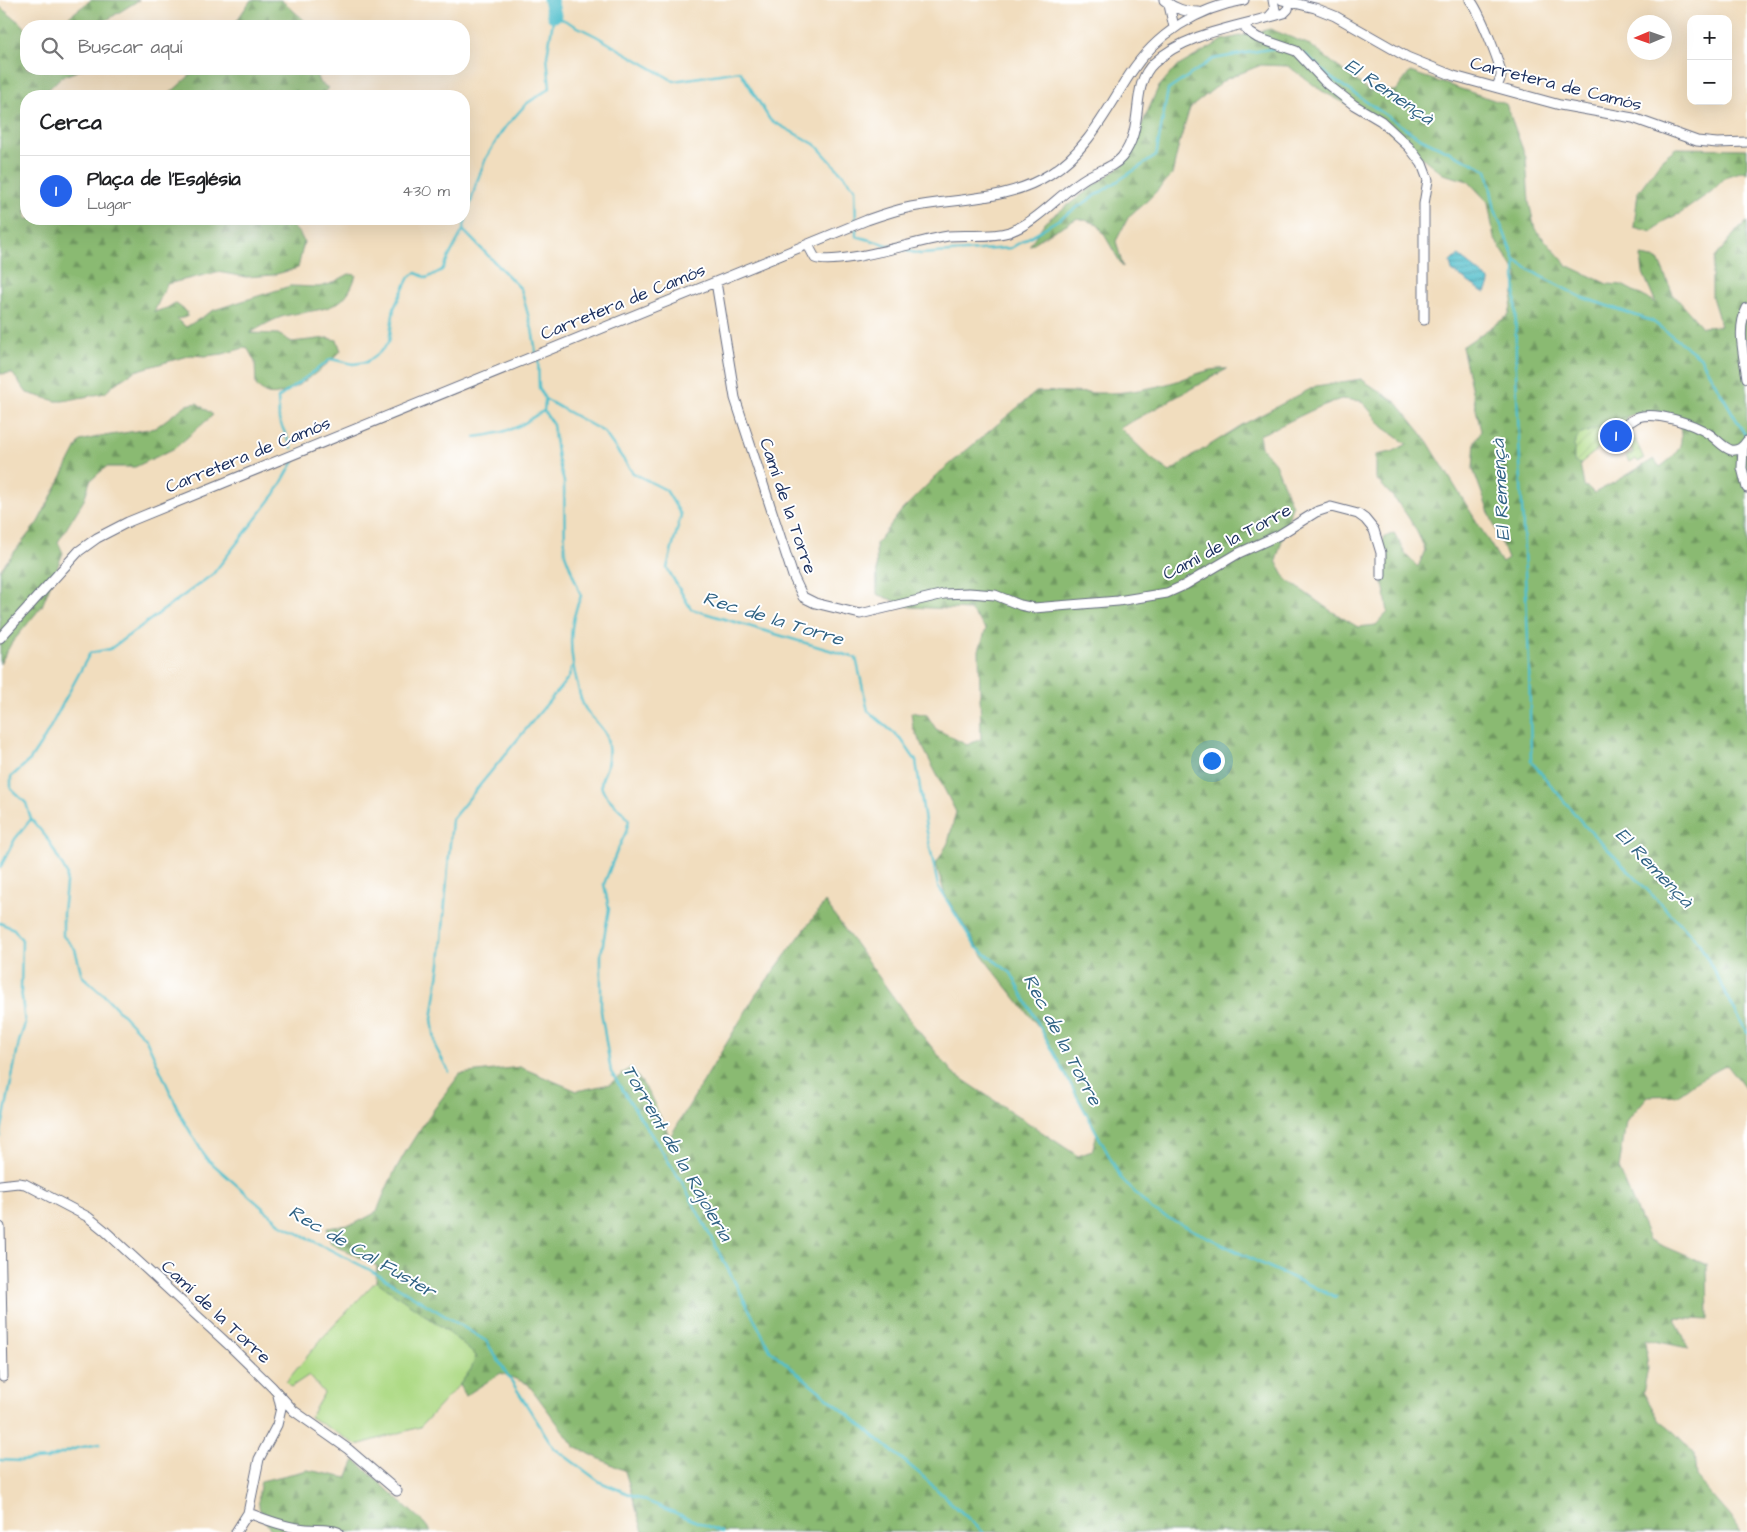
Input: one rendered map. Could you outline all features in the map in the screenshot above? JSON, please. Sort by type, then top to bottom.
[{"type":"street","name":"Carretera de Camós","points":[[0,638],[73,556],[86,545],[112,529],[867,220],[910,207],[1004,194],[1033,184],[1051,173],[1075,154],[1085,143],[1134,68],[1152,46],[1178,25],[1202,12],[1228,3],[1244,0]]},
{"type":"street","points":[[1270,17],[1275,10],[1273,0]]},
{"type":"street","points":[[1470,0],[1484,22],[1501,75],[1497,87]]},
{"type":"street","name":"Carretera de Camós","points":[[1286,1],[1316,8],[1335,16],[1423,64],[1454,76],[1568,107],[1633,118],[1697,141],[1717,143],[1747,142]]},
{"type":"street","points":[[808,244],[815,258],[820,260],[851,257],[951,236],[1007,233],[1033,220],[1074,186],[1120,160],[1127,150],[1136,128],[1142,81],[1146,71],[1162,56],[1182,44],[1284,13],[1288,9],[1286,1]]},
{"type":"street","points":[[1167,2],[1179,9],[1190,12],[1202,12]]},
{"type":"street","points":[[1167,2],[1178,25]]},
{"type":"street","points":[[1178,25],[1179,9]]},
{"type":"street","points":[[1243,24],[1247,31],[1258,38],[1296,51],[1327,84],[1354,105],[1381,121],[1409,147],[1422,164],[1428,180],[1424,204],[1424,320]]},
{"type":"street","name":"Camí de la Torre","points":[[716,282],[735,398],[793,576],[803,597],[815,603],[860,614],[944,594],[994,595],[1034,608],[1118,601],[1167,594],[1239,553],[1280,536],[1316,512],[1331,507],[1358,514],[1374,530],[1381,553],[1380,576]]},
{"type":"street","points":[[1747,308],[1744,314],[1741,333],[1747,378]]},
{"type":"street","points":[[1628,423],[1639,417],[1672,418],[1704,430],[1731,450],[1737,450],[1745,444]]},
{"type":"street","points":[[1745,444],[1742,468],[1747,488]]},
{"type":"street","name":"Camí de la Torre","points":[[0,1185],[26,1184],[88,1218],[104,1230],[231,1347],[294,1411],[348,1449],[397,1491]]},
{"type":"street","points":[[0,1227],[2,1377]]},
{"type":"street","points":[[236,1532],[248,1513],[259,1459],[277,1425],[281,1408],[278,1394]]},
{"type":"street","points":[[248,1513],[281,1525],[301,1529],[338,1532]]},
{"type":"green space","points":[[91,0],[139,0],[107,20],[65,20]]},
{"type":"green space","points":[[251,0],[281,0],[304,20],[237,20]]},
{"type":"green space","points":[[0,7],[20,23],[20,75],[66,75],[61,77],[48,90],[20,90],[20,225],[291,225],[300,234],[304,242],[298,268],[273,275],[246,277],[217,272],[167,284],[154,312],[175,303],[187,312],[187,317],[177,319],[186,327],[214,310],[290,286],[319,287],[330,284],[349,274],[356,275],[351,287],[338,303],[330,307],[279,318],[250,333],[278,334],[292,342],[327,338],[337,340],[341,351],[326,364],[294,388],[273,395],[265,393],[256,385],[255,362],[247,347],[223,354],[191,355],[135,371],[116,383],[105,393],[63,401],[56,401],[27,393],[12,373],[0,374]]},
{"type":"green space","points":[[1270,29],[1310,45],[1369,91],[1396,91],[1410,72],[1506,104],[1526,158],[1529,202],[1535,229],[1567,265],[1607,284],[1622,285],[1656,303],[1643,273],[1641,256],[1658,259],[1673,294],[1702,327],[1721,326],[1712,297],[1712,273],[1715,258],[1739,228],[1747,222],[1747,1091],[1727,1065],[1697,1081],[1678,1095],[1648,1096],[1626,1122],[1619,1169],[1649,1240],[1707,1265],[1708,1320],[1675,1318],[1688,1348],[1645,1339],[1648,1369],[1643,1392],[1660,1421],[1675,1433],[1694,1453],[1696,1477],[1731,1517],[1740,1532],[643,1532],[625,1471],[575,1447],[528,1384],[501,1373],[465,1396],[460,1384],[471,1369],[446,1330],[376,1281],[377,1266],[331,1243],[327,1228],[354,1224],[377,1212],[393,1175],[413,1140],[460,1074],[520,1067],[577,1091],[610,1084],[631,1067],[649,1093],[670,1137],[755,996],[825,902],[912,1023],[953,1073],[1078,1156],[1092,1151],[1097,1134],[1043,1032],[989,965],[945,895],[936,864],[948,843],[956,812],[913,728],[911,712],[927,715],[936,729],[967,745],[981,739],[979,650],[986,629],[970,610],[910,607],[877,594],[876,544],[902,510],[937,475],[1036,392],[1109,393],[1133,391],[1167,384],[1212,370],[1227,369],[1120,428],[1152,459],[1170,472],[1242,425],[1316,386],[1361,379],[1397,403],[1426,439],[1502,563],[1508,559],[1473,469],[1475,441],[1481,431],[1462,347],[1509,315],[1518,275],[1494,238],[1488,202],[1468,181],[1443,174],[1371,117],[1322,91],[1288,66],[1261,65],[1226,79],[1190,108],[1172,175],[1148,200],[1129,216],[1116,241],[1123,267],[1098,224],[1078,218],[1029,246],[1045,222],[1125,163],[1158,88],[1175,68],[1223,40]],"holes":[[[1341,399],[1362,401],[1383,427],[1407,444],[1392,452],[1376,455],[1376,479],[1405,512],[1425,550],[1418,567],[1407,556],[1394,533],[1383,538],[1382,577],[1388,612],[1376,625],[1358,627],[1328,609],[1286,579],[1276,561],[1292,506],[1275,463],[1261,447],[1259,435]],[[1663,412],[1676,416],[1681,439],[1680,445],[1673,456],[1660,467],[1654,459],[1594,493],[1584,486],[1580,464],[1574,461],[1580,435],[1634,414]]]},
{"type":"green space","points":[[190,75],[316,75],[319,82],[328,88],[326,90],[174,90]]},
{"type":"green space","points":[[1676,148],[1747,149],[1747,173],[1744,171],[1727,176],[1712,191],[1681,213],[1664,221],[1652,232],[1634,227],[1638,192],[1662,159]]},
{"type":"green space","points":[[197,403],[213,415],[175,448],[135,467],[106,467],[90,481],[84,500],[58,542],[63,553],[42,606],[11,644],[0,664],[0,570],[38,522],[80,441],[155,428],[186,405]]},
{"type":"green space","points":[[1626,417],[1627,421],[1614,430],[1597,450],[1580,464],[1574,462],[1574,445],[1579,435]]},
{"type":"green space","points":[[1631,430],[1644,459],[1638,462],[1636,459],[1629,462],[1626,456],[1633,453],[1629,445],[1633,443],[1630,437],[1626,439],[1624,433]]},
{"type":"green space","points":[[376,1281],[446,1330],[476,1356],[471,1369],[460,1384],[420,1427],[357,1445],[310,1417],[324,1393],[309,1375],[291,1387],[286,1382],[324,1336]]},
{"type":"green space","points":[[355,1460],[424,1523],[431,1532],[273,1532],[261,1514],[259,1496],[261,1481],[308,1470],[347,1478]]},
{"type":"water","points":[[1459,256],[1489,280],[1490,284],[1486,292],[1483,292],[1452,271],[1450,262]]},
{"type":"waterway","name":"El Remençà","points":[[550,0],[554,15]]},
{"type":"waterway","name":"Rec de Cal Fuster","points":[[470,205],[486,158],[503,130],[526,104],[550,88],[547,56],[554,15],[596,36],[674,81],[740,71],[770,120],[816,145],[855,188],[856,222]]},
{"type":"waterway","name":"El Remençà","points":[[903,250],[920,254],[1011,248],[1156,156],[1168,90],[1213,59],[1275,48]]},
{"type":"waterway","name":"El Remençà","points":[[1305,54],[1330,77],[1418,137],[1487,170],[1495,210],[1515,260],[1516,372],[1529,662],[1531,761],[1584,825],[1699,943],[1747,1033]]},
{"type":"waterway","name":"Rec de Cal Fuster","points":[[292,448],[279,420],[278,398],[331,359],[353,364],[367,362],[379,353],[389,342],[394,308],[409,277],[416,273],[427,278],[442,270],[464,225]]},
{"type":"waterway","name":"El Remençà","points":[[856,228],[856,236],[891,246]]},
{"type":"waterway","name":"Torrent de la Rajoleria","points":[[463,230],[521,289],[532,329],[536,353]]},
{"type":"waterway","points":[[1516,261],[1581,297],[1652,321],[1700,357],[1747,438]]},
{"type":"waterway","name":"Torrent de la Rajoleria","points":[[538,358],[539,388],[545,399],[544,411],[553,425],[558,459],[564,482],[565,554],[581,596],[572,628],[571,649],[574,671],[583,705],[604,732],[607,739],[608,759],[602,781],[603,791],[629,820],[626,832],[604,884],[609,909],[601,955],[601,1011],[611,1072],[683,1184],[771,1351],[920,1474],[983,1532]]},
{"type":"waterway","name":"Rec de la Torre","points":[[545,399],[604,432],[633,473],[666,490],[681,515],[667,568],[691,609],[856,658],[868,711],[901,739],[916,761],[925,822],[938,886],[976,947],[1011,973],[1121,1178],[1152,1210],[1260,1263],[1336,1297]]},
{"type":"waterway","points":[[475,437],[512,429],[544,411]]},
{"type":"waterway","name":"Rec de Cal Fuster","points":[[294,461],[275,494],[213,574],[110,649],[90,653],[45,737],[30,760],[11,777],[11,789],[26,803],[31,819],[47,838],[67,874],[63,936],[75,949],[82,976],[106,997],[146,1039],[182,1118],[206,1158],[282,1225],[370,1270],[486,1341],[554,1448],[600,1482],[722,1532]]},
{"type":"waterway","points":[[449,1072],[436,1048],[432,1019],[440,964],[452,819],[569,677],[571,668]]},
{"type":"waterway","points":[[0,868],[15,839],[31,819]]},
{"type":"waterway","points":[[0,923],[14,929],[22,940],[21,989],[25,1024],[19,1042],[0,1137]]},
{"type":"waterway","points":[[0,1460],[47,1459],[77,1448],[100,1444]]},
{"type":"place","name":"Plaça de l'Església","points":[[1616,436]]}]
